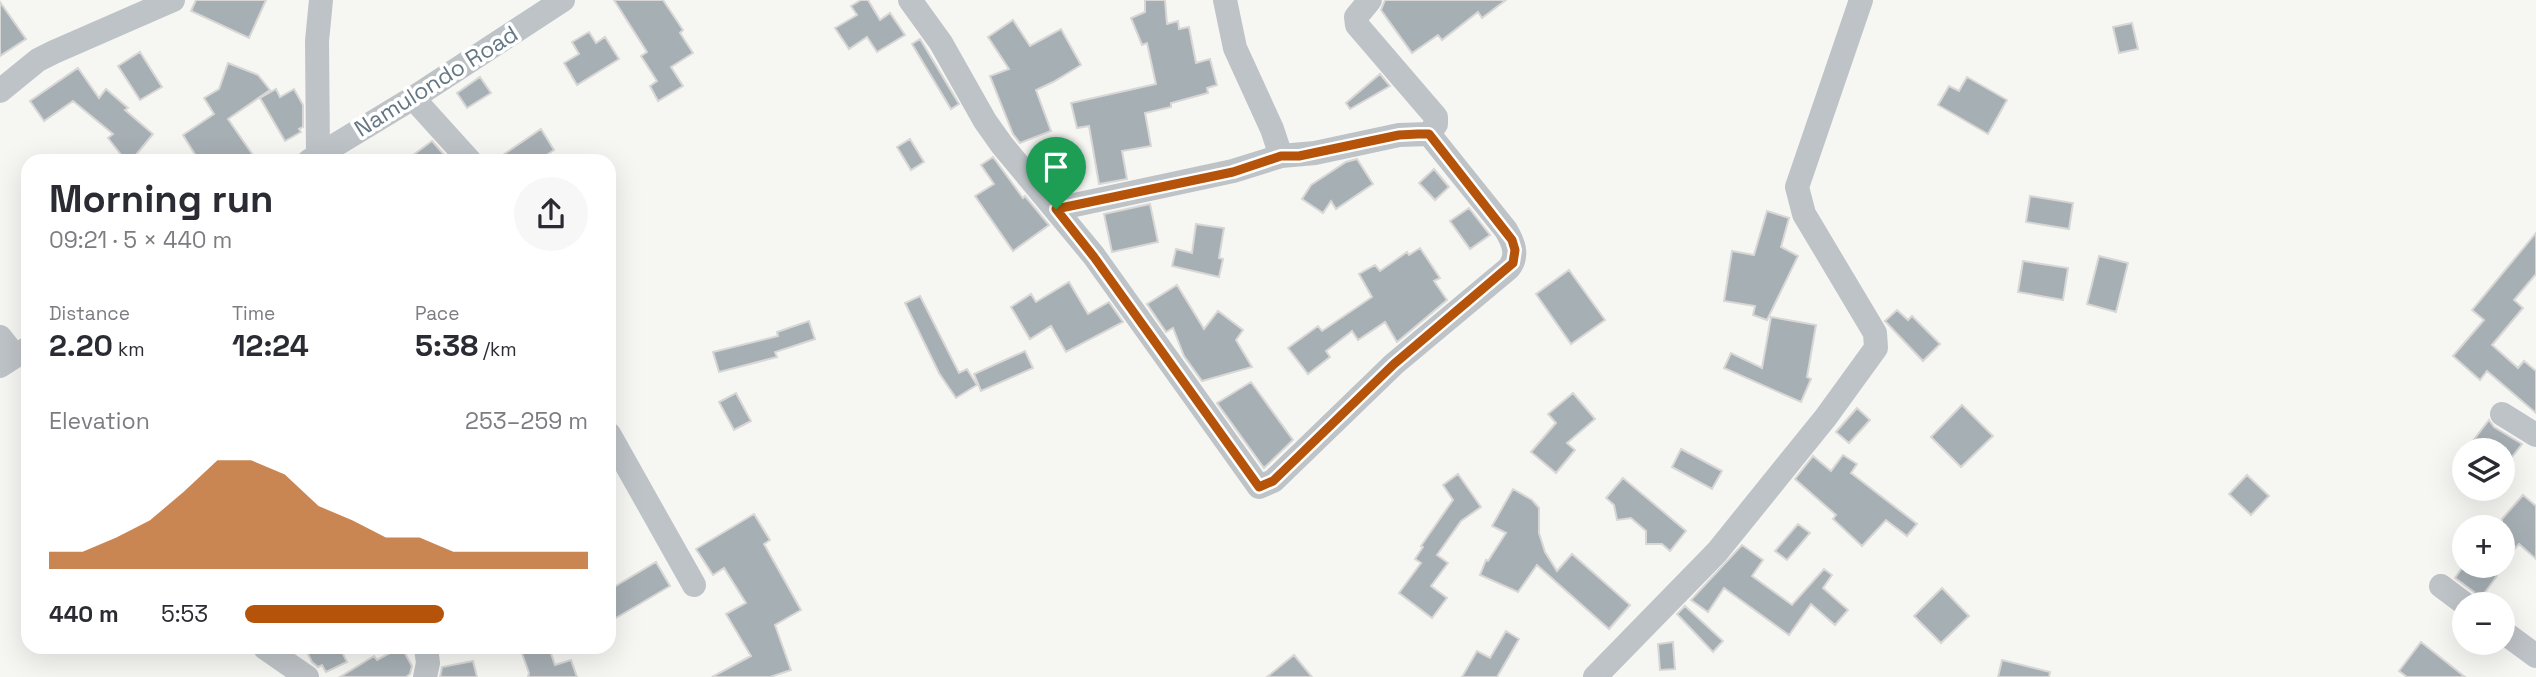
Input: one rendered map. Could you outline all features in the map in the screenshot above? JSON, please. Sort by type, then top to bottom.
[{"type":"street","points":[[0,91],[54,52],[173,0]]},
{"type":"street","points":[[314,154],[317,41],[321,0]]},
{"type":"street","name":"Namulondo Road","points":[[321,154],[413,98],[563,0]]},
{"type":"street","points":[[910,0],[941,43],[985,121],[1002,145],[1056,209],[1128,304],[1256,485],[1264,487],[1273,481],[1394,364],[1513,263],[1515,250],[1512,240],[1429,134]]},
{"type":"street","points":[[1225,0],[1235,48],[1272,129],[1281,156]]},
{"type":"street","points":[[1370,0],[1356,17],[1357,25],[1436,117],[1436,124],[1429,134]]},
{"type":"street","points":[[1595,677],[1717,552],[1826,417],[1876,348],[1875,333],[1804,214],[1797,187],[1861,0]]},
{"type":"street","points":[[413,98],[464,154]]},
{"type":"street","points":[[1056,209],[1233,172],[1281,156],[1307,155],[1399,135],[1429,134]]},
{"type":"street","points":[[2502,414],[2536,435]]},
{"type":"street","points":[[616,446],[694,585]]},
{"type":"street","points":[[2441,586],[2452,594]]},
{"type":"street","points":[[2515,641],[2536,656]]},
{"type":"street","points":[[274,654],[307,677]]},
{"type":"street","points":[[425,677],[427,654]]},
{"type":"building","points":[[196,0],[266,0],[249,38],[191,11]]},
{"type":"building","points":[[614,0],[663,0],[683,30],[680,33],[693,53],[671,67],[683,86],[658,101],[650,86],[657,81],[641,56],[647,52]]},
{"type":"building","points":[[861,0],[868,0],[880,20],[890,13],[905,35],[877,52],[867,37],[849,49],[835,28],[857,15],[851,6]]},
{"type":"building","points":[[1145,0],[1165,0],[1167,24],[1178,21],[1179,29],[1189,27],[1196,63],[1210,59],[1217,85],[1207,88],[1208,93],[1171,103],[1171,107],[1145,113],[1151,146],[1122,151],[1127,179],[1099,184],[1089,126],[1077,128],[1071,103],[1156,84],[1147,43],[1142,45],[1131,18],[1145,12]]},
{"type":"building","points":[[1385,0],[1506,0],[1482,18],[1478,12],[1442,40],[1438,35],[1412,53],[1381,10]]},
{"type":"building","points":[[0,2],[26,39],[0,56]]},
{"type":"building","points":[[1013,20],[1030,46],[1061,29],[1081,65],[1036,90],[1051,131],[1020,143],[1013,134],[990,76],[1009,69],[988,37]]},
{"type":"building","points":[[2132,23],[2138,49],[2119,53],[2113,27]]},
{"type":"building","points":[[589,32],[596,43],[605,37],[619,59],[577,85],[564,63],[579,54],[572,42]]},
{"type":"building","points":[[920,39],[959,104],[951,109],[912,44]]},
{"type":"building","points":[[140,52],[162,87],[140,100],[118,66]]},
{"type":"building","points":[[228,63],[258,75],[270,90],[228,119],[252,154],[195,154],[183,135],[214,114],[204,98],[219,89]]},
{"type":"building","points":[[78,68],[99,98],[106,89],[153,134],[137,154],[121,154],[108,138],[113,134],[73,101],[44,121],[30,101]]},
{"type":"building","points":[[1380,74],[1390,86],[1350,109],[1346,103]]},
{"type":"building","points":[[480,77],[491,93],[467,108],[457,93]]},
{"type":"building","points":[[1967,77],[2007,100],[1988,134],[1938,105],[1949,86],[1959,91]]},
{"type":"building","points":[[276,89],[280,97],[294,89],[303,105],[303,127],[299,129],[301,132],[285,141],[260,98]]},
{"type":"building","points":[[541,129],[554,150],[548,154],[504,154]]},
{"type":"building","points":[[910,139],[924,162],[911,170],[897,147]]},
{"type":"building","points":[[432,141],[443,154],[414,154]]},
{"type":"building","points":[[993,157],[1023,198],[1025,196],[1049,225],[1013,251],[975,196],[994,184],[981,165]]},
{"type":"building","points":[[1357,159],[1373,184],[1336,209],[1331,201],[1323,213],[1302,199],[1311,185],[1346,162]]},
{"type":"building","points":[[1434,169],[1449,187],[1435,200],[1419,183]]},
{"type":"building","points":[[2030,196],[2073,203],[2069,229],[2026,222]]},
{"type":"building","points":[[1150,204],[1158,242],[1112,252],[1104,214]]},
{"type":"building","points":[[1469,208],[1490,235],[1470,249],[1450,221]]},
{"type":"building","points":[[1767,211],[1789,218],[1781,247],[1798,256],[1767,320],[1753,315],[1755,306],[1724,301],[1732,251],[1754,255]]},
{"type":"building","points":[[1196,224],[1224,228],[1219,258],[1223,259],[1219,277],[1172,266],[1176,249],[1192,253]]},
{"type":"building","points":[[2536,233],[2536,274],[2514,300],[2523,308],[2492,345],[2518,368],[2524,361],[2536,371],[2536,413],[2487,371],[2480,380],[2453,356],[2484,320],[2472,310]]},
{"type":"building","points":[[1420,248],[1440,278],[1434,281],[1447,300],[1397,342],[1385,322],[1358,340],[1352,331],[1326,351],[1330,357],[1308,374],[1288,348],[1318,326],[1322,331],[1372,297],[1359,274],[1375,265],[1380,271],[1407,252],[1409,255]]},
{"type":"building","points":[[2099,256],[2128,263],[2116,312],[2087,304]]},
{"type":"building","points":[[2023,261],[2068,268],[2063,300],[2018,292]]},
{"type":"building","points":[[1569,270],[1605,320],[1571,344],[1536,294]]},
{"type":"building","points":[[1069,282],[1088,314],[1109,302],[1123,322],[1066,352],[1051,326],[1030,339],[1011,307],[1031,294],[1036,302]]},
{"type":"building","points":[[1177,285],[1204,329],[1218,311],[1243,330],[1236,340],[1252,367],[1202,381],[1184,356],[1173,328],[1166,332],[1147,304]]},
{"type":"building","points":[[920,296],[959,373],[967,369],[977,385],[956,398],[939,373],[905,303]]},
{"type":"building","points":[[1897,310],[1908,320],[1912,316],[1940,344],[1923,361],[1885,321]]},
{"type":"building","points":[[1771,317],[1816,325],[1807,377],[1811,379],[1801,402],[1724,368],[1731,353],[1762,368]]},
{"type":"building","points":[[809,321],[815,339],[775,352],[777,357],[719,372],[713,352],[778,336],[777,332]]},
{"type":"building","points":[[1025,351],[1033,368],[981,391],[974,374]]},
{"type":"building","points":[[1251,382],[1293,440],[1264,468],[1217,403]]},
{"type":"building","points":[[736,393],[751,421],[734,430],[719,402]]},
{"type":"building","points":[[1573,393],[1595,419],[1567,443],[1575,450],[1556,473],[1531,452],[1556,423],[1548,414]]},
{"type":"building","points":[[1962,405],[1993,436],[1961,467],[1931,437]]},
{"type":"building","points":[[1857,408],[1870,420],[1849,443],[1836,432]]},
{"type":"building","points":[[2489,420],[2494,427],[2512,438],[2475,438]]},
{"type":"building","points":[[2515,440],[2522,444],[2515,453]]},
{"type":"building","points":[[1681,449],[1722,471],[1712,489],[1672,467]]},
{"type":"building","points":[[1843,455],[1857,464],[1851,473],[1917,524],[1907,536],[1886,520],[1862,546],[1833,519],[1836,515],[1795,479],[1813,456],[1831,471]]},
{"type":"building","points":[[1458,474],[1481,507],[1461,521],[1437,555],[1448,563],[1431,586],[1447,598],[1432,618],[1399,593],[1421,563],[1415,559],[1423,547],[1421,546],[1453,500],[1443,485]]},
{"type":"building","points":[[2247,475],[2269,496],[2251,515],[2229,494]]},
{"type":"building","points":[[1623,478],[1686,531],[1670,551],[1662,544],[1646,544],[1646,531],[1631,518],[1617,520],[1614,505],[1606,498]]},
{"type":"building","points":[[1513,489],[1532,500],[1539,508],[1539,533],[1545,552],[1557,571],[1572,554],[1630,605],[1609,629],[1537,565],[1518,592],[1480,575],[1486,560],[1488,561],[1506,533],[1492,526]]},
{"type":"building","points":[[2523,495],[2536,506],[2536,559],[2519,544],[2515,548],[2515,515],[2506,515]]},
{"type":"building","points":[[754,514],[770,540],[764,544],[801,610],[775,625],[791,670],[770,677],[712,677],[751,656],[726,614],[746,603],[724,568],[713,575],[696,549]]},
{"type":"building","points":[[1798,524],[1810,533],[1787,560],[1775,551]]},
{"type":"building","points":[[1742,545],[1763,560],[1752,576],[1792,605],[1824,569],[1832,575],[1823,588],[1848,610],[1835,625],[1811,604],[1789,635],[1724,588],[1708,612],[1691,600]]},
{"type":"building","points":[[656,562],[670,586],[616,618],[616,586]]},
{"type":"building","points":[[2455,578],[2496,578],[2485,592],[2474,592]]},
{"type":"building","points":[[1942,588],[1969,616],[1941,643],[1914,616]]},
{"type":"building","points":[[1685,606],[1723,641],[1713,652],[1677,614]]},
{"type":"building","points":[[1506,631],[1519,639],[1497,677],[1462,677],[1477,651],[1490,658]]},
{"type":"building","points":[[1673,642],[1675,669],[1660,670],[1658,644]]},
{"type":"building","points":[[2421,642],[2465,677],[2407,677],[2399,671]]},
{"type":"building","points":[[308,654],[343,654],[347,662],[326,672],[322,665],[318,667]]},
{"type":"building","points":[[388,654],[405,654],[412,666],[410,674],[406,677],[340,677],[374,656],[377,660]]},
{"type":"building","points":[[522,654],[551,654],[555,665],[571,660],[577,677],[528,677]]},
{"type":"building","points":[[1294,655],[1312,677],[1267,677]]},
{"type":"building","points":[[2002,660],[2050,672],[2049,677],[1998,677]]},
{"type":"building","points":[[473,661],[477,677],[440,677],[442,667]]},
{"type":"route","points":[[1429,134],[1506,230],[1515,250],[1513,263],[1509,268],[1394,364],[1273,481],[1259,487],[1094,257],[1056,209],[1233,172],[1281,156],[1299,156],[1399,135],[1429,134]]}]
